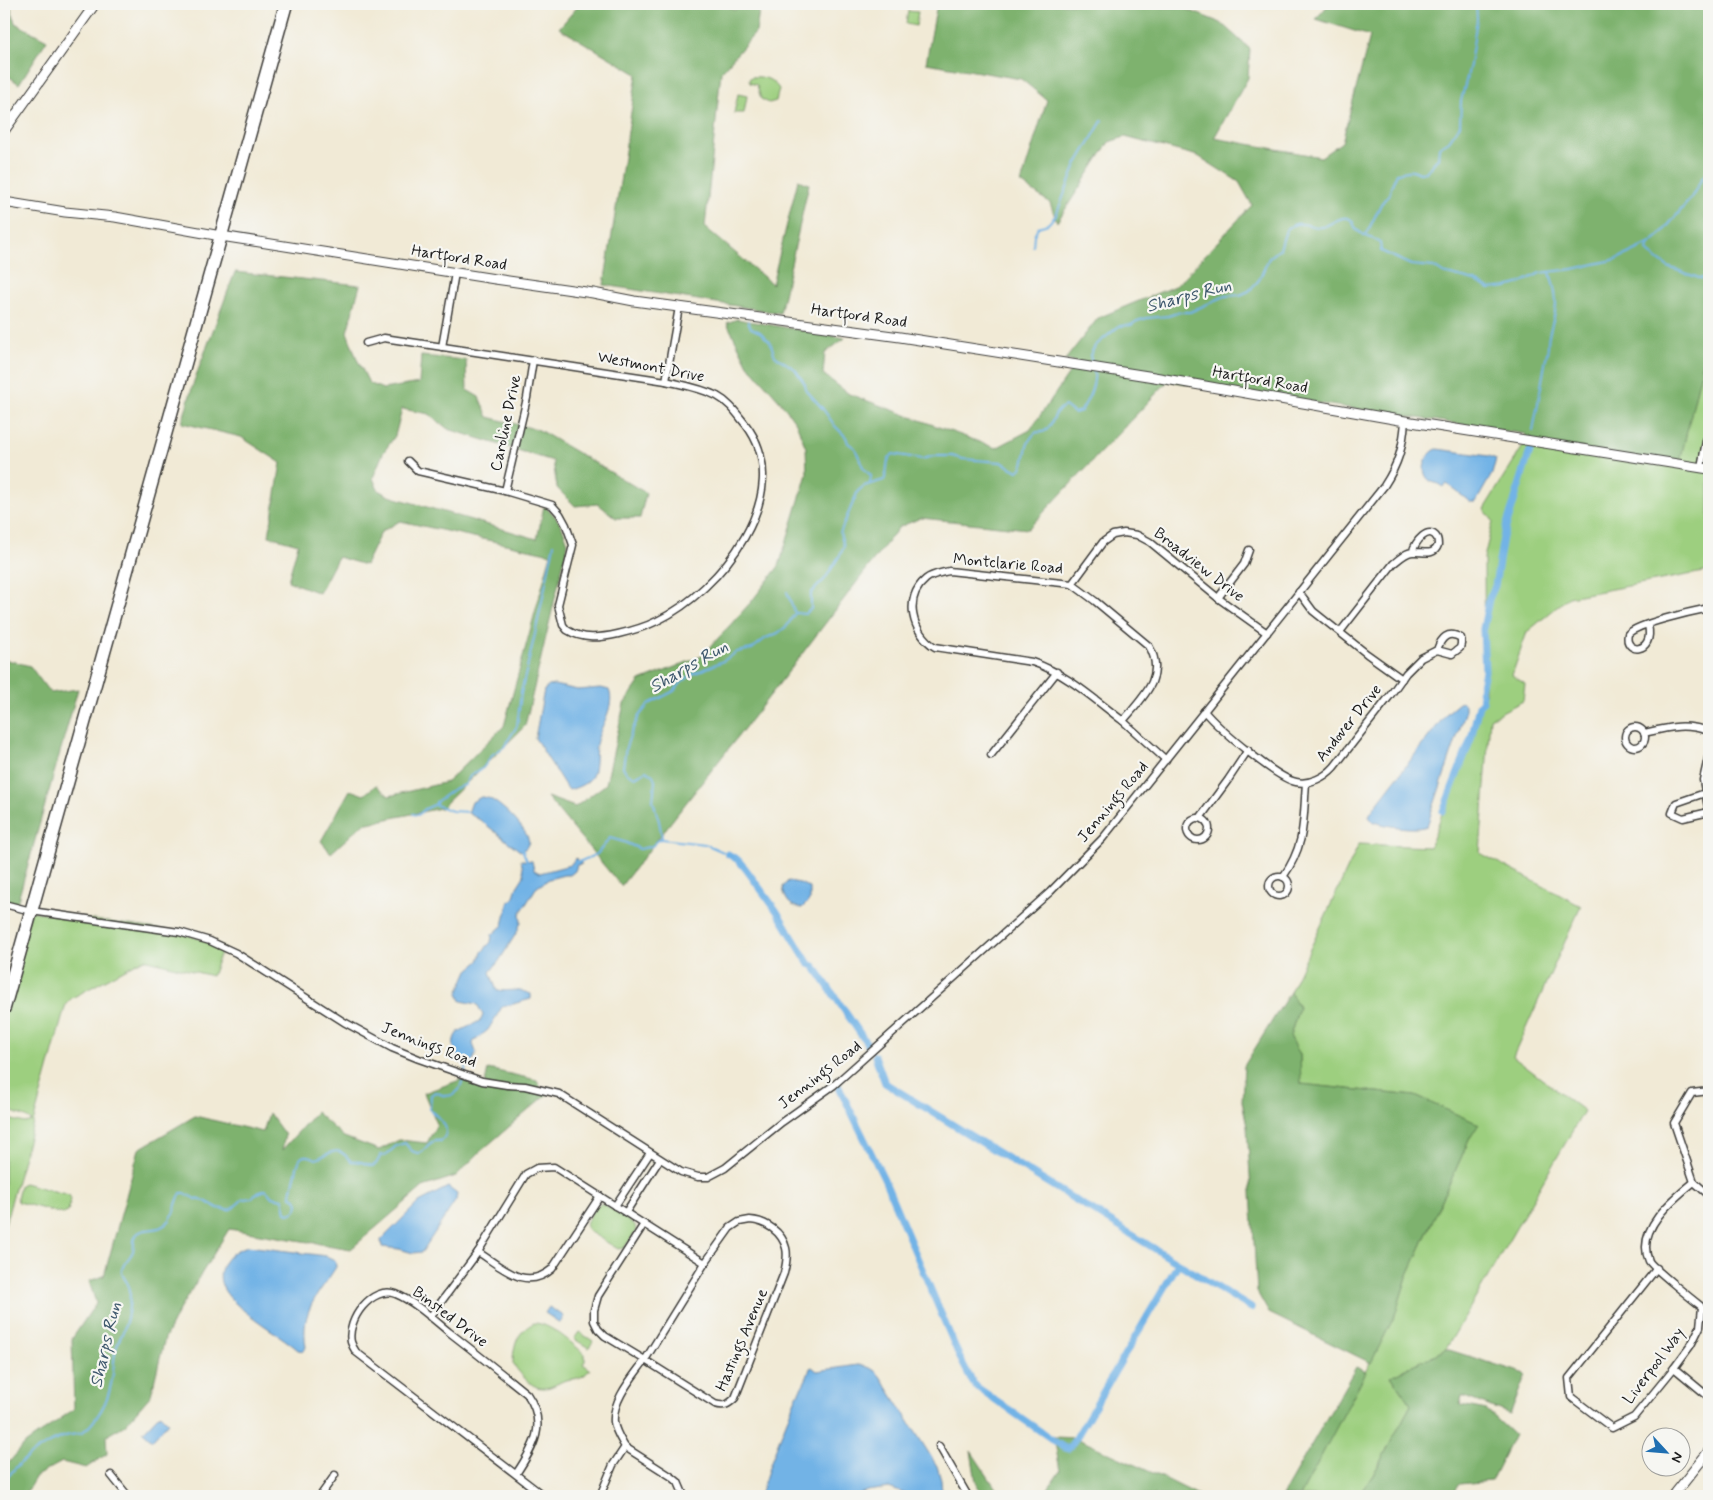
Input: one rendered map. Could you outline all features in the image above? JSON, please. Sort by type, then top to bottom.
[{"type":"highway","points":[[4,1008],[286,4]]},
{"type":"street","points":[[4,131],[95,4]]},
{"type":"street","name":"Hartford Road","points":[[4,202],[65,212],[115,217],[221,236],[679,307],[900,336],[1112,370],[1405,421],[1705,468]]},
{"type":"street","points":[[442,347],[455,273]]},
{"type":"street","points":[[666,381],[679,307]]},
{"type":"street","name":"Westmont Drive","points":[[366,343],[384,338],[666,381],[704,390],[719,397],[731,406],[750,431],[760,453],[764,480],[762,498],[751,525],[722,569],[704,587],[680,607],[658,621],[634,630],[604,637],[581,637],[567,630],[563,625],[558,605],[573,545],[560,514],[552,505],[505,491],[418,471],[408,461]]},
{"type":"street","name":"Caroline Drive","points":[[505,491],[527,398],[533,360]]},
{"type":"street","name":"Jennings Road","points":[[4,904],[32,911],[179,932],[210,941],[236,953],[370,1037],[419,1059],[482,1081],[525,1086],[559,1094],[660,1159],[689,1175],[708,1177],[717,1173],[782,1122],[834,1085],[1050,892],[1098,844],[1390,477],[1401,453],[1405,421]]},
{"type":"street","points":[[1705,468],[1709,426]]},
{"type":"street","name":"Broadview Drive","points":[[1072,584],[1103,542],[1113,535],[1124,533],[1137,535],[1150,542],[1218,598],[1267,633]]},
{"type":"street","points":[[1218,598],[1244,564],[1249,550]]},
{"type":"street","points":[[1340,632],[1389,569],[1398,560],[1413,552]]},
{"type":"street","name":"Montclarie Road","points":[[1123,721],[1151,685],[1156,663],[1154,654],[1149,646],[1096,601],[1072,584],[948,571],[926,579],[918,588],[912,608],[913,618],[926,642],[935,648],[1032,662],[1057,672],[1123,721],[1166,760]]},
{"type":"street","points":[[1299,592],[1309,607],[1367,654],[1402,679]]},
{"type":"street","points":[[1648,625],[1650,639],[1642,648],[1629,646],[1626,637],[1630,631],[1648,625],[1709,608]]},
{"type":"street","name":"Andover Drive","points":[[1306,782],[1318,779],[1334,767],[1402,679],[1422,658],[1437,650]]},
{"type":"street","points":[[991,755],[1057,672]]},
{"type":"street","points":[[1204,711],[1215,725],[1284,778],[1296,782],[1306,782],[1302,837],[1296,855],[1283,877]]},
{"type":"street","points":[[1644,733],[1672,727],[1689,726],[1709,731]]},
{"type":"street","points":[[1200,818],[1248,750]]},
{"type":"street","points":[[1705,793],[1676,803],[1672,813],[1683,818],[1709,813],[1703,780],[1709,754]]},
{"type":"street","points":[[1709,1091],[1692,1093],[1674,1123],[1694,1182],[1709,1195]]},
{"type":"street","points":[[615,1206],[650,1152]]},
{"type":"street","points":[[626,1212],[660,1159]]},
{"type":"street","points":[[430,1316],[478,1252],[526,1174],[537,1168],[554,1167],[706,1263]]},
{"type":"street","name":"Liverpool Way","points":[[1656,1268],[1570,1378],[1571,1397],[1612,1428],[1634,1417],[1691,1345],[1700,1326],[1702,1307],[1649,1261],[1646,1241],[1657,1216],[1694,1182]]},
{"type":"street","points":[[478,1252],[516,1276],[536,1279],[546,1275],[600,1196]]},
{"type":"street","name":"Hastings Avenue","points":[[750,1220],[766,1224],[775,1230],[786,1248],[787,1257],[784,1272],[735,1398],[726,1406],[714,1404],[645,1360],[706,1263],[730,1228],[739,1222],[750,1220]]},
{"type":"street","points":[[644,1224],[598,1296],[594,1310],[594,1321],[598,1330],[605,1336],[645,1360],[619,1399],[615,1410],[614,1421],[625,1447],[672,1477],[678,1482],[684,1496]]},
{"type":"street","name":"Binsted Drive","points":[[516,1474],[531,1451],[538,1428],[533,1403],[526,1394],[430,1316],[394,1293],[379,1294],[370,1299],[353,1322],[351,1342],[356,1352],[544,1496]]},
{"type":"street","points":[[1674,1368],[1709,1397]]},
{"type":"street","points":[[938,1446],[968,1496]]},
{"type":"street","points":[[600,1496],[613,1465],[625,1447]]},
{"type":"street","points":[[1673,1496],[1709,1451]]},
{"type":"street","points":[[112,1475],[128,1496]]},
{"type":"street","points":[[320,1496],[336,1475]]},
{"type":"green space","points":[[4,4],[10,4],[15,23],[47,40],[19,84],[4,73]]},
{"type":"green space","points":[[580,4],[724,4],[734,10],[745,4],[760,4],[756,32],[721,72],[705,227],[772,284],[798,180],[809,184],[780,313],[604,285],[637,74],[559,28]]},
{"type":"green space","points":[[937,4],[1145,4],[1145,7],[1181,7],[1221,23],[1250,49],[1248,78],[1214,138],[1321,157],[1342,142],[1370,36],[1316,19],[1329,4],[1709,4],[1709,336],[1679,466],[1525,443],[1526,434],[1168,381],[1028,529],[921,518],[899,527],[621,886],[547,797],[575,807],[606,784],[624,704],[640,681],[702,656],[751,602],[779,566],[807,474],[806,448],[796,423],[780,401],[748,365],[727,323],[737,319],[845,338],[825,353],[823,374],[849,394],[996,448],[1030,430],[1077,362],[1065,360],[1098,318],[1177,285],[1252,205],[1239,182],[1198,156],[1125,137],[1109,142],[1057,222],[1050,203],[1021,183],[1047,100],[1021,79],[926,63]]},
{"type":"green space","points":[[908,11],[918,12],[916,26],[906,24]]},
{"type":"green space","points":[[751,77],[763,77],[773,82],[779,89],[776,101],[769,103],[761,99],[757,85],[750,83],[749,79]]},
{"type":"green space","points":[[738,94],[747,96],[744,113],[734,113]]},
{"type":"green space","points":[[235,272],[360,285],[347,332],[357,359],[369,383],[383,389],[419,383],[421,356],[466,360],[467,390],[479,397],[488,417],[539,430],[646,493],[640,518],[616,518],[598,504],[575,506],[557,488],[553,461],[448,429],[429,414],[402,409],[395,436],[383,453],[373,478],[378,490],[389,496],[537,539],[544,506],[559,522],[568,543],[525,726],[441,808],[363,824],[331,853],[321,841],[350,790],[364,795],[376,785],[389,796],[447,782],[504,726],[551,554],[400,521],[381,532],[365,565],[338,557],[319,593],[288,581],[298,544],[269,536],[281,463],[241,437],[182,423],[194,381]]},
{"type":"green space","points":[[1709,336],[1709,571],[1569,597],[1527,632],[1512,675],[1525,684],[1523,701],[1490,718],[1480,853],[1581,906],[1513,1057],[1584,1111],[1446,1349],[1391,1376],[1411,1405],[1373,1475],[1358,1496],[1300,1496],[1395,1315],[1407,1277],[1478,1124],[1415,1096],[1300,1084],[1300,1055],[1290,1036],[1299,1007],[1290,992],[1359,844],[1430,847],[1485,694],[1484,558],[1493,521],[1484,509],[1525,443],[1679,465]]},
{"type":"green space","points":[[4,659],[30,666],[50,693],[78,689],[16,907],[4,902]]},
{"type":"green space","points":[[31,911],[179,932],[223,947],[212,976],[144,959],[72,998],[66,1004],[4,1228],[4,1118],[25,1123],[32,1121],[4,1109],[4,1008]]},
{"type":"green space","points":[[1290,992],[1299,1007],[1290,1036],[1300,1055],[1301,1084],[1415,1096],[1479,1124],[1470,1138],[1407,1277],[1395,1315],[1371,1363],[1269,1313],[1257,1292],[1247,1126],[1242,1101],[1244,1066]]},
{"type":"green space","points":[[488,1069],[537,1080],[541,1089],[551,1091],[481,1151],[456,1176],[423,1187],[351,1249],[229,1229],[179,1310],[165,1338],[151,1395],[125,1425],[106,1436],[107,1454],[86,1468],[62,1462],[36,1476],[24,1496],[4,1496],[4,1468],[25,1444],[74,1409],[72,1339],[96,1303],[89,1281],[104,1276],[139,1149],[195,1116],[263,1132],[269,1113],[285,1135],[282,1150],[316,1112],[344,1137],[379,1150],[399,1140],[427,1143],[437,1124],[424,1093],[471,1076],[484,1088]]},
{"type":"green space","points":[[24,1183],[69,1195],[71,1199],[68,1212],[63,1214],[18,1202],[20,1185]]},
{"type":"green space","points":[[600,1204],[604,1204],[635,1225],[636,1232],[624,1248],[618,1249],[590,1232],[586,1227],[591,1214]]},
{"type":"green space","points":[[534,1323],[554,1330],[585,1354],[583,1364],[590,1369],[585,1375],[547,1388],[539,1388],[526,1380],[513,1364],[514,1351],[520,1335]]},
{"type":"green space","points":[[579,1332],[593,1341],[589,1348],[574,1339]]},
{"type":"green space","points":[[1446,1349],[1526,1374],[1510,1414],[1462,1396],[1460,1405],[1487,1410],[1514,1435],[1491,1481],[1459,1484],[1451,1496],[1358,1496],[1373,1475],[1411,1405],[1391,1376]]},
{"type":"green space","points":[[1356,1367],[1366,1372],[1300,1496],[1282,1496]]},
{"type":"green space","points":[[1054,1437],[1076,1438],[1200,1496],[1043,1496],[1060,1471]]},
{"type":"green space","points":[[971,1451],[1001,1496],[982,1496],[976,1482]]},
{"type":"water","points":[[1437,449],[1489,456],[1496,459],[1492,474],[1476,502],[1470,502],[1447,484],[1443,487],[1426,476],[1424,467],[1427,458]]},
{"type":"water","points":[[554,685],[578,690],[601,688],[609,690],[611,697],[609,710],[596,745],[595,765],[592,776],[585,783],[569,790],[535,738],[544,690]]},
{"type":"water","points":[[1463,702],[1465,713],[1427,826],[1415,828],[1400,827],[1372,821],[1369,816],[1382,797],[1447,713]]},
{"type":"water","points":[[481,797],[488,798],[497,803],[514,819],[528,837],[529,842],[526,848],[520,851],[468,813],[472,802]]},
{"type":"water","points":[[576,858],[582,864],[577,865],[575,871],[570,875],[549,879],[536,888],[520,914],[521,922],[517,932],[490,972],[497,991],[519,990],[531,994],[531,999],[502,1007],[488,1030],[474,1041],[473,1044],[476,1052],[474,1059],[469,1064],[461,1063],[456,1056],[455,1038],[460,1031],[481,1020],[483,1015],[477,1004],[461,1001],[458,993],[468,970],[479,961],[482,952],[491,942],[492,935],[503,925],[509,901],[513,899],[517,887],[524,876],[521,860],[532,861],[534,870],[540,873],[570,865]]},
{"type":"water","points":[[788,881],[800,883],[810,888],[810,900],[802,908],[794,906],[786,898],[783,887]]},
{"type":"water","points":[[448,1187],[457,1194],[456,1200],[422,1252],[413,1253],[382,1247],[381,1240],[419,1202]]},
{"type":"water","points":[[248,1246],[326,1256],[335,1260],[336,1267],[317,1295],[308,1313],[305,1334],[306,1347],[304,1351],[298,1350],[244,1311],[226,1293],[220,1280],[224,1263],[235,1252]]},
{"type":"water","points":[[549,1307],[564,1316],[560,1323],[545,1313]]},
{"type":"water","points":[[858,1365],[871,1368],[880,1376],[937,1466],[941,1480],[942,1492],[940,1496],[911,1496],[889,1488],[867,1491],[854,1496],[760,1496],[767,1472],[795,1400],[810,1368],[812,1367],[817,1371]]},
{"type":"water","points":[[160,1414],[168,1422],[152,1440],[143,1432]]},
{"type":"waterway","points":[[1366,235],[1381,204],[1390,193],[1397,173],[1413,170],[1420,173],[1426,172],[1438,158],[1439,147],[1449,141],[1460,125],[1461,101],[1470,65],[1477,19],[1476,4]]},
{"type":"waterway","points":[[1033,246],[1034,235],[1038,227],[1048,224],[1056,215],[1076,165],[1102,121]]},
{"type":"waterway","name":"Sharps Run","points":[[1092,364],[1090,355],[1095,346],[1119,326],[1131,325],[1147,318],[1190,312],[1225,296],[1240,295],[1249,291],[1259,280],[1269,258],[1280,249],[1286,230],[1295,224],[1322,227],[1341,218],[1349,219],[1358,231],[1380,242],[1381,251],[1411,265],[1434,267],[1443,273],[1475,281],[1490,289],[1507,287],[1521,283],[1540,273],[1573,269],[1617,259],[1649,244],[1660,235],[1691,198],[1702,178],[1709,171]]},
{"type":"waterway","points":[[1649,244],[1647,250],[1649,253],[1668,267],[1699,278],[1709,279]]},
{"type":"waterway","points":[[1533,431],[1548,338],[1556,307],[1555,292],[1550,272]]},
{"type":"waterway","points":[[748,321],[751,328],[760,332],[770,342],[775,356],[795,369],[805,384],[806,390],[846,437],[848,443],[855,448],[863,467],[871,476],[870,484]]},
{"type":"waterway","name":"Sharps Run","points":[[796,613],[805,614],[811,609],[811,593],[825,579],[844,546],[840,533],[858,491],[864,486],[884,480],[888,460],[893,454],[922,459],[934,456],[952,456],[963,459],[1001,462],[1018,471],[1023,463],[1032,437],[1037,432],[1046,430],[1060,409],[1065,406],[1074,413],[1081,411],[1093,387],[1094,371]]},
{"type":"waterway","points":[[1443,811],[1471,739],[1479,705],[1483,701],[1481,690],[1485,671],[1483,629],[1489,599],[1495,586],[1503,537],[1530,451]]},
{"type":"waterway","points":[[413,814],[418,815],[436,804],[436,802],[455,788],[465,785],[470,776],[483,768],[493,754],[504,747],[517,726],[521,693],[554,544]]},
{"type":"waterway","points":[[787,592],[795,613]]},
{"type":"waterway","name":"Sharps Run","points":[[579,862],[597,854],[610,838],[640,849],[652,846],[662,837],[653,801],[655,781],[653,775],[646,771],[635,777],[626,772],[623,767],[626,747],[631,733],[639,716],[649,704],[674,691],[693,674],[723,661],[737,652],[752,649],[766,638],[778,633],[787,626],[795,613]]},
{"type":"waterway","points":[[436,805],[452,811],[468,812]]},
{"type":"waterway","points":[[661,839],[705,844],[728,854]]},
{"type":"waterway","points":[[522,849],[527,861]]},
{"type":"waterway","points":[[728,854],[738,860],[745,868],[776,910],[809,964],[814,966],[868,1045]]},
{"type":"waterway","points":[[868,1045],[875,1056]]},
{"type":"waterway","points":[[875,1056],[885,1083],[1251,1308]]},
{"type":"waterway","name":"Sharps Run","points":[[465,1072],[466,1062]]},
{"type":"waterway","name":"Sharps Run","points":[[4,1483],[15,1468],[29,1455],[63,1437],[82,1433],[101,1411],[113,1376],[117,1344],[127,1320],[130,1296],[122,1270],[133,1251],[136,1235],[141,1231],[165,1225],[173,1215],[181,1193],[205,1201],[218,1208],[228,1210],[243,1199],[252,1198],[255,1194],[266,1190],[272,1197],[283,1199],[286,1212],[288,1214],[292,1213],[298,1205],[296,1199],[291,1197],[298,1163],[302,1157],[310,1156],[316,1159],[330,1152],[338,1151],[351,1161],[372,1166],[376,1164],[381,1155],[385,1156],[396,1146],[405,1143],[410,1150],[418,1153],[421,1152],[431,1142],[441,1141],[445,1137],[446,1132],[444,1124],[430,1110],[431,1095],[435,1092],[445,1096],[453,1095],[459,1090],[464,1077]]},
{"type":"waterway","points":[[838,1085],[884,1179],[960,1358],[973,1383],[1063,1447],[1068,1449],[1076,1438],[1178,1264]]}]
